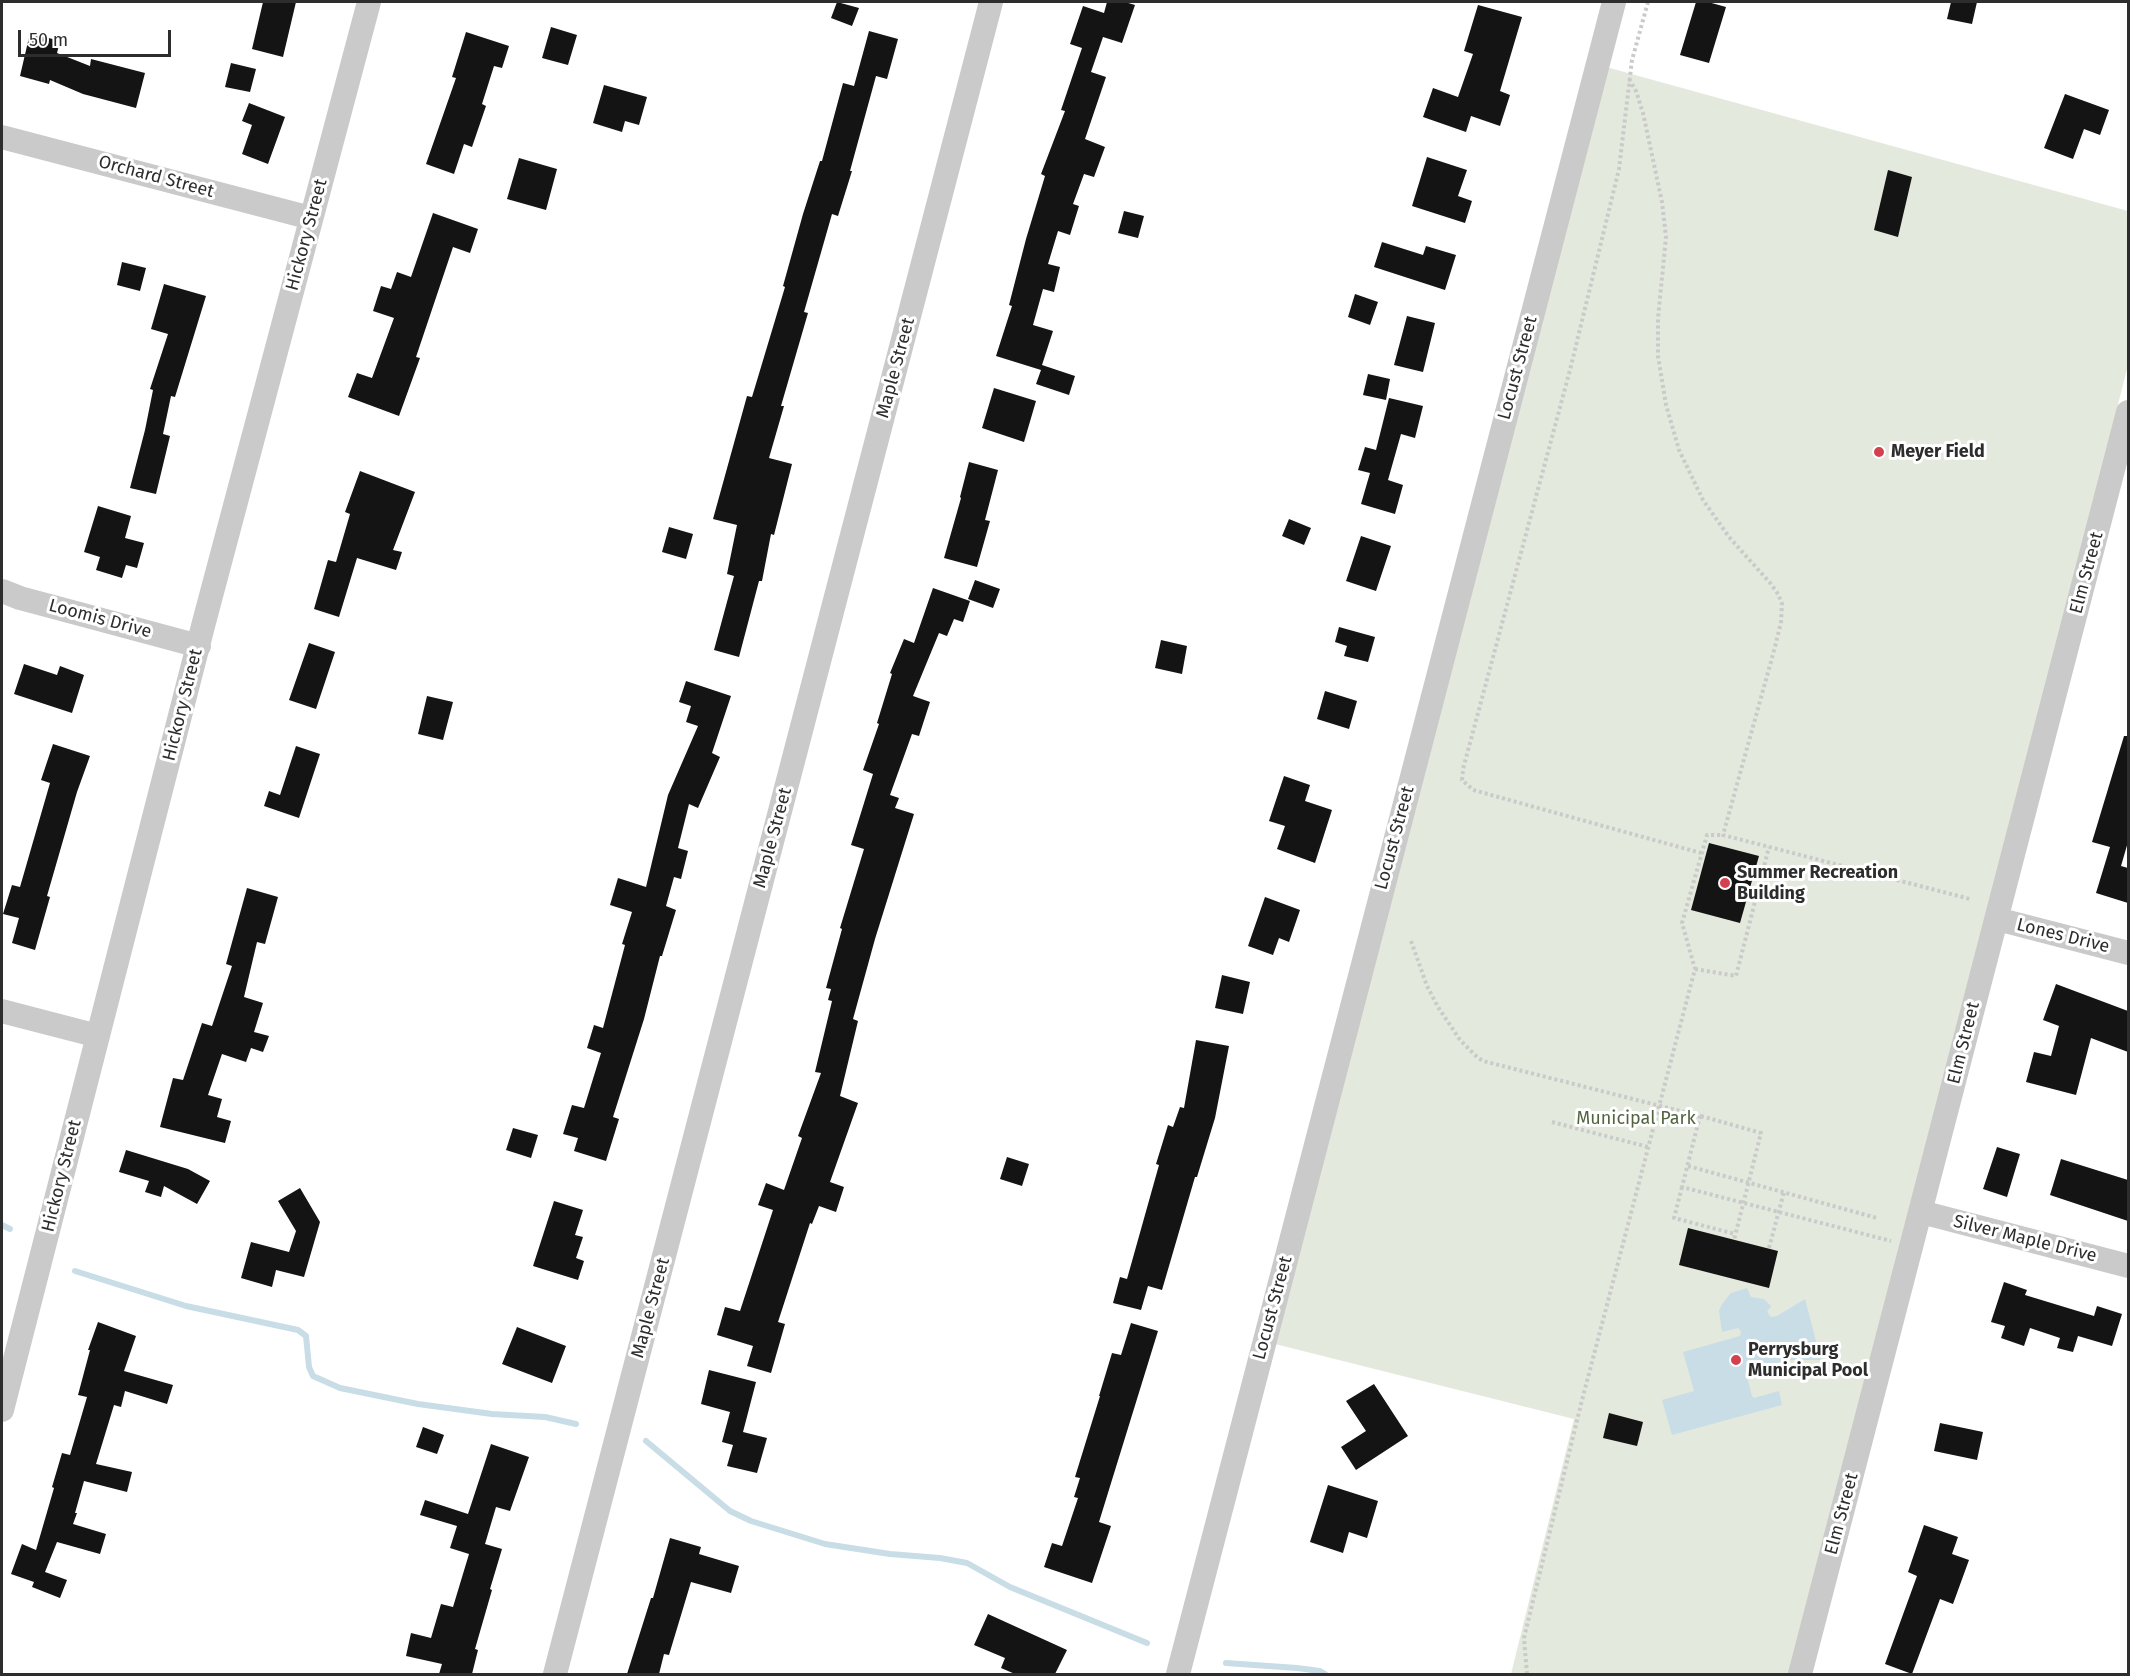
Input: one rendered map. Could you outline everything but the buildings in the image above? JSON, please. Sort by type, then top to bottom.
[{"type":"street","name":"Hickory Street","points":[[2,1410],[199,646],[369,2]]},
{"type":"street","name":"Maple Street","points":[[555,1674],[991,2]]},
{"type":"street","name":"Locust Street","points":[[1178,1674],[1614,2]]},
{"type":"street","name":"Orchard Street","points":[[2,137],[311,218]]},
{"type":"street","name":"Elm Street","points":[[1800,1674],[2128,412]]},
{"type":"street","name":"Loomis Drive","points":[[2,591],[20,598],[199,646]]},
{"type":"street","name":"Lones Drive","points":[[1997,919],[2128,953]]},
{"type":"street","points":[[2,1011],[98,1036]]},
{"type":"street","name":"Silver Maple Drive","points":[[1921,1212],[2128,1266]]},
{"type":"path","points":[[1648,2],[1632,60],[1619,169],[1570,370],[1463,769],[1462,780],[1473,790],[1701,854]]},
{"type":"path","points":[[1629,80],[1636,91],[1643,113],[1662,202],[1666,237],[1658,318],[1658,356],[1666,405],[1679,450],[1703,500],[1729,537],[1771,584],[1782,604],[1781,622],[1775,647],[1723,835]]},
{"type":"path","points":[[1527,1674],[1524,1638],[1581,1404],[1695,969],[1682,923],[1707,835],[1723,835],[1970,899]]},
{"type":"path","points":[[1695,969],[1736,976],[1769,847]]},
{"type":"path","points":[[1411,941],[1427,986],[1438,1007],[1460,1040],[1483,1061],[1761,1133],[1734,1240]]},
{"type":"path","points":[[1700,1116],[1674,1218],[1735,1234]]},
{"type":"path","points":[[1552,1122],[1648,1147]]},
{"type":"path","points":[[1688,1166],[1877,1218]]},
{"type":"path","points":[[1682,1187],[1900,1244]]},
{"type":"path","points":[[1768,1248],[1784,1192]]},
{"type":"green space","name":"Municipal Park","points":[[1606,67],[2128,211],[2128,365],[1797,1674],[1511,1674],[1574,1419],[1275,1344]]},
{"type":"water","points":[[1747,1288],[1751,1297],[1764,1299],[1771,1306],[1767,1312],[1771,1317],[1777,1316],[1805,1299],[1821,1360],[1787,1360],[1748,1371],[1746,1373],[1754,1398],[1779,1391],[1782,1405],[1672,1435],[1662,1400],[1694,1391],[1683,1352],[1740,1336],[1741,1331],[1738,1328],[1722,1332],[1719,1311],[1731,1293]]},
{"type":"waterway","points":[[2,1225],[10,1229]]},
{"type":"waterway","points":[[75,1271],[186,1306],[298,1330],[306,1336],[309,1367],[313,1376],[340,1388],[418,1404],[492,1414],[545,1417],[576,1424]]},
{"type":"waterway","points":[[646,1441],[730,1511],[751,1521],[825,1544],[967,1563],[1010,1587],[1147,1643]]},
{"type":"waterway","points":[[1226,1663],[1297,1668],[1320,1671],[1325,1674]]},
{"type":"place","name":"Meyer Field","points":[[1879,452]]},
{"type":"place","name":"Summer Recreation Building","points":[[1725,883]]},
{"type":"place","name":"Perrysburg Municipal Pool","points":[[1736,1360]]}]
